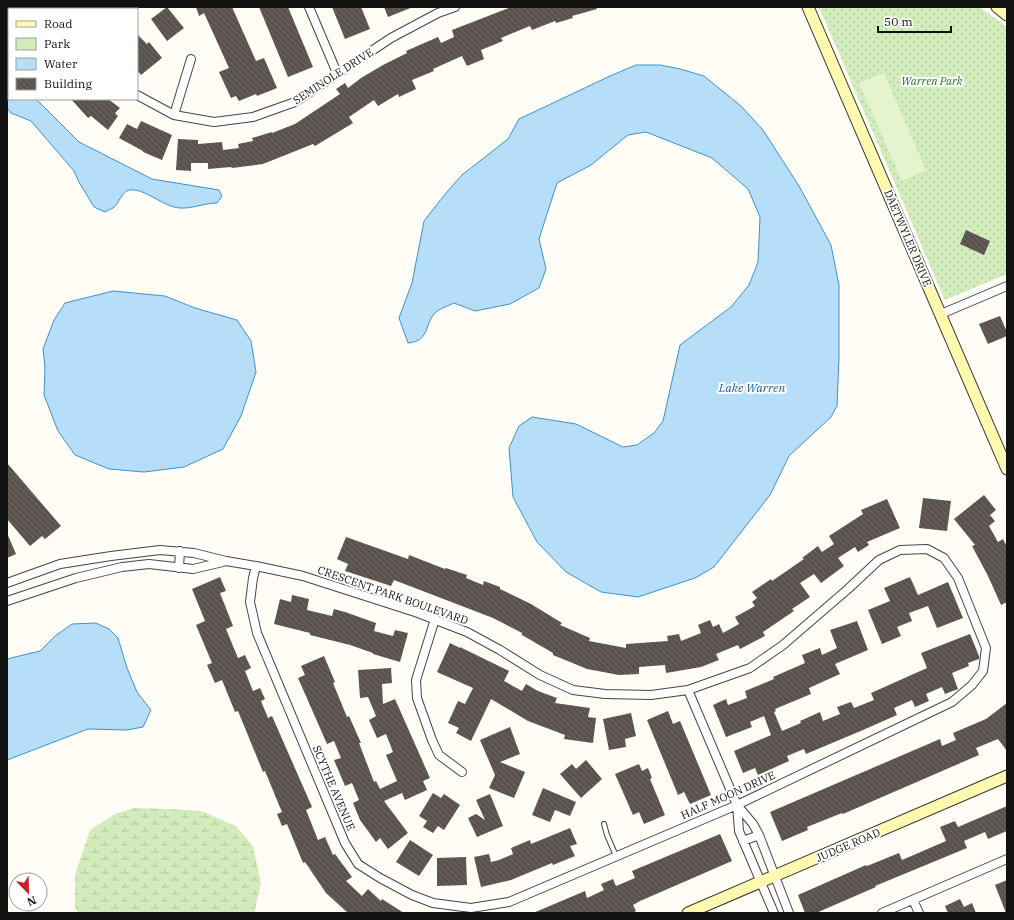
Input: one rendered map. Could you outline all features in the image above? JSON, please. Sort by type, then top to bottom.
[{"type":"street","points":[[308,7],[337,73]]},
{"type":"street","name":"SEMINOLE DRIVE","points":[[138,96],[174,115],[214,122],[253,117],[295,102],[391,38],[437,10],[454,7]]},
{"type":"street","name":"DAETWYLER DRIVE","points":[[808,7],[1007,468]]},
{"type":"street","points":[[997,7],[1007,15]]},
{"type":"street","points":[[174,115],[191,59]]},
{"type":"street","points":[[941,314],[1007,286]]},
{"type":"street","name":"HALF MOON DRIVE","points":[[509,902],[737,805],[952,702],[972,685],[983,671],[986,648],[958,578],[944,558],[927,549],[900,550],[879,560]]},
{"type":"street","name":"CRESCENT PARK BOULEVARD","points":[[7,583],[60,564],[160,550],[180,551],[303,576],[435,619],[468,632],[540,675],[573,690],[605,694],[651,695],[688,690],[750,668],[783,645],[879,560]]},
{"type":"street","points":[[179,568],[180,551]]},
{"type":"street","name":"CRESCENT PARK BOULEVARD","points":[[7,601],[76,578],[122,567],[149,564],[193,569],[226,561]]},
{"type":"street","name":"SCYTHE AVENUE","points":[[256,566],[252,578],[250,602],[258,633],[345,843],[358,864],[412,895],[433,903],[471,908],[509,902]]},
{"type":"street","points":[[435,619],[416,680],[417,698],[439,755],[462,772]]},
{"type":"street","points":[[688,690],[737,805],[753,824],[759,835],[789,913]]},
{"type":"street","name":"JUDGE ROAD","points":[[688,913],[1007,776]]},
{"type":"street","points":[[737,805],[739,831],[774,913]]},
{"type":"street","points":[[743,841],[759,835]]},
{"type":"street","points":[[882,913],[1007,859]]},
{"type":"street","points":[[913,900],[918,913]]},
{"type":"lane","points":[[604,824],[607,836],[616,856]]},
{"type":"green space","name":"Warren Park","points":[[819,7],[980,7],[1007,27],[1007,274],[945,300]]},
{"type":"green space","points":[[884,73],[926,170],[902,181],[859,83]]},
{"type":"green space","points":[[135,808],[201,811],[236,826],[253,846],[261,884],[254,913],[78,913],[75,907],[75,875],[90,830],[115,814]]},
{"type":"water","name":"Lake Warren","points":[[636,65],[660,65],[704,76],[741,106],[763,130],[799,186],[831,245],[839,285],[837,406],[831,417],[789,456],[770,495],[714,567],[695,578],[638,597],[601,592],[566,572],[537,542],[513,497],[509,448],[519,426],[532,417],[576,424],[623,447],[637,445],[654,433],[663,421],[680,345],[731,307],[749,285],[758,262],[760,217],[748,189],[712,158],[646,132],[628,135],[591,165],[557,183],[539,239],[546,269],[539,288],[510,304],[475,311],[454,303],[434,314],[423,336],[415,342],[408,343],[399,318],[412,283],[424,221],[462,175],[508,139],[519,119]]},
{"type":"water","points":[[7,66],[8,100],[37,100],[79,142],[152,179],[219,190],[222,196],[217,203],[189,208],[180,208],[174,207],[142,192],[130,190],[123,195],[113,208],[105,212],[94,207],[74,171],[31,121],[11,113],[7,108]]},
{"type":"water","points":[[113,291],[165,296],[195,308],[237,320],[251,341],[256,372],[241,416],[223,449],[184,467],[144,472],[109,469],[75,455],[58,431],[44,395],[45,367],[43,349],[54,320],[65,303]]},
{"type":"water","points":[[96,623],[109,629],[118,638],[127,668],[137,692],[151,710],[143,727],[127,730],[88,729],[7,760],[7,659],[40,651],[55,636],[72,624]]},
{"type":"building","points":[[167,7],[184,28],[167,41],[151,19]]},
{"type":"building","points":[[196,7],[232,7],[256,61],[264,58],[277,88],[239,101],[236,96],[231,98],[219,72],[229,68],[204,13],[199,16]]},
{"type":"building","points":[[259,7],[288,7],[313,67],[288,77]]},
{"type":"building","points":[[332,7],[361,7],[370,29],[345,39]]},
{"type":"building","points":[[384,7],[413,7],[388,17]]},
{"type":"building","points":[[511,7],[597,7],[597,9],[572,16],[573,18],[556,23],[555,21],[532,30],[530,26],[501,38],[503,41],[481,50],[484,59],[467,66],[462,56],[433,69],[434,71],[412,80],[416,89],[399,97],[398,94],[378,106],[374,100],[349,117],[353,123],[315,146],[313,144],[263,164],[208,169],[208,163],[191,163],[191,171],[176,170],[178,139],[198,140],[198,144],[222,142],[223,150],[239,148],[238,144],[253,141],[252,138],[272,133],[295,124],[340,94],[336,89],[345,83],[348,88],[361,78],[407,53],[406,51],[438,37],[441,43],[454,37],[452,30]]},
{"type":"building","points":[[138,35],[147,44],[149,42],[162,58],[141,75],[138,71]]},
{"type":"building","points":[[72,100],[109,100],[120,108],[115,113],[118,116],[108,130],[91,116],[88,118]]},
{"type":"building","points":[[141,121],[172,135],[162,160],[143,152],[119,138],[127,124],[137,129]]},
{"type":"building","points":[[966,230],[990,241],[984,255],[960,244]]},
{"type":"building","points":[[1000,316],[1007,332],[1007,336],[988,344],[979,324]]},
{"type":"building","points":[[7,463],[61,526],[45,539],[42,536],[30,546],[7,519]]},
{"type":"building","points":[[984,495],[996,510],[990,515],[995,521],[989,526],[998,542],[1003,539],[1007,547],[1007,602],[1001,605],[972,546],[975,545],[954,519]]},
{"type":"building","points":[[923,498],[951,501],[947,531],[919,528]]},
{"type":"building","points":[[887,499],[900,528],[867,542],[869,545],[858,552],[855,547],[838,558],[844,566],[821,583],[814,574],[800,583],[810,597],[792,609],[794,611],[763,632],[765,636],[740,649],[738,645],[716,654],[719,660],[701,667],[666,673],[665,665],[639,667],[639,674],[619,675],[587,669],[553,655],[553,653],[522,635],[522,633],[493,618],[394,580],[391,586],[345,571],[348,564],[337,559],[346,537],[408,559],[409,555],[445,569],[446,568],[467,575],[466,578],[483,585],[484,581],[500,587],[500,589],[531,604],[562,623],[560,625],[590,638],[589,641],[626,648],[626,644],[668,641],[667,636],[679,634],[681,641],[701,633],[698,625],[710,620],[713,627],[719,624],[723,633],[739,624],[735,617],[755,606],[752,602],[757,598],[752,592],[771,579],[772,581],[804,559],[802,558],[818,546],[822,552],[834,544],[829,536],[863,514],[861,510]]},
{"type":"building","points":[[7,533],[16,554],[7,558]]},
{"type":"building","points":[[220,577],[226,591],[220,593],[233,626],[226,629],[238,658],[245,655],[251,668],[245,671],[253,691],[260,688],[265,699],[261,701],[268,718],[272,716],[312,807],[306,810],[318,840],[325,837],[333,855],[335,854],[352,877],[346,881],[362,896],[368,889],[381,901],[382,899],[404,913],[348,913],[326,893],[305,862],[303,863],[287,824],[282,826],[277,814],[282,812],[265,771],[263,772],[238,711],[235,712],[222,680],[215,683],[207,665],[212,663],[196,625],[205,621],[192,589]]},
{"type":"building","points":[[910,577],[918,595],[948,582],[963,618],[937,628],[928,606],[909,613],[912,621],[897,627],[901,636],[882,644],[868,610],[890,601],[884,588]]},
{"type":"building","points":[[292,595],[309,599],[307,610],[332,616],[334,609],[376,623],[374,631],[393,636],[395,630],[408,633],[400,662],[350,645],[274,624],[280,599],[291,602]]},
{"type":"building","points":[[857,621],[868,650],[835,664],[840,674],[809,688],[811,694],[775,709],[776,711],[774,712],[782,731],[801,723],[800,721],[820,712],[823,721],[840,714],[837,707],[851,702],[854,708],[874,700],[871,693],[927,668],[921,653],[970,634],[979,659],[968,663],[969,666],[952,673],[958,689],[945,694],[942,687],[926,694],[929,701],[915,707],[912,700],[894,708],[897,715],[863,730],[806,754],[804,749],[787,756],[789,761],[758,775],[755,768],[743,773],[734,751],[771,735],[764,716],[750,722],[752,727],[726,737],[713,705],[726,699],[728,705],[747,698],[745,691],[774,679],[773,677],[805,663],[802,655],[820,648],[822,655],[837,648],[830,630]]},
{"type":"building","points":[[450,643],[509,671],[504,681],[522,691],[526,684],[538,691],[557,698],[555,703],[590,708],[588,717],[596,718],[593,743],[564,739],[565,735],[528,721],[491,699],[471,741],[456,733],[459,728],[448,723],[458,701],[465,704],[473,688],[437,672]]},
{"type":"building","points":[[324,656],[347,717],[349,716],[361,743],[359,743],[374,782],[376,781],[380,789],[397,781],[386,755],[393,752],[386,734],[377,738],[369,720],[376,716],[368,697],[360,698],[358,670],[391,668],[392,683],[382,684],[383,704],[395,699],[430,778],[423,781],[427,790],[405,800],[402,793],[384,801],[408,833],[388,849],[380,838],[376,842],[360,820],[353,803],[359,800],[352,783],[345,786],[334,760],[341,758],[334,741],[327,744],[298,678],[305,675],[301,666]]},
{"type":"building","points":[[1007,703],[1007,751],[998,739],[976,748],[979,755],[843,814],[842,813],[807,827],[808,830],[782,841],[770,812],[940,739],[942,746],[956,740],[953,733],[986,719]]},
{"type":"building","points":[[668,711],[673,724],[680,721],[711,795],[690,804],[684,792],[678,795],[647,720]]},
{"type":"building","points":[[631,713],[636,736],[625,739],[626,747],[609,750],[603,719]]},
{"type":"building","points":[[510,727],[520,754],[500,762],[525,772],[514,798],[489,788],[495,775],[480,740]]},
{"type":"building","points":[[586,760],[602,779],[581,798],[560,774],[572,764],[576,769]]},
{"type":"building","points":[[639,764],[642,771],[648,768],[652,778],[650,779],[665,815],[644,824],[639,812],[633,815],[615,774]]},
{"type":"building","points":[[543,788],[576,802],[570,816],[555,810],[550,822],[532,815]]},
{"type":"building","points":[[433,793],[441,798],[444,794],[460,805],[444,830],[438,826],[433,833],[423,827],[427,821],[419,816]]},
{"type":"building","points":[[490,794],[503,826],[477,837],[468,818],[476,814],[485,820],[476,800]]},
{"type":"building","points":[[1007,806],[1007,831],[988,839],[985,832],[964,841],[967,848],[875,886],[876,887],[816,913],[805,913],[798,895],[866,865],[867,866],[899,853],[902,860],[946,841],[940,827],[955,821],[958,827]]},
{"type":"building","points":[[570,828],[577,844],[570,846],[575,856],[553,865],[552,863],[511,880],[481,887],[474,857],[489,854],[491,862],[499,860],[513,854],[511,848],[530,840],[531,844]]},
{"type":"building","points":[[720,834],[732,861],[640,901],[633,905],[636,911],[632,913],[533,913],[585,891],[587,898],[604,890],[601,884],[613,879],[616,886],[635,878],[632,871]]},
{"type":"building","points":[[410,840],[433,855],[419,876],[396,862]]},
{"type":"building","points":[[466,857],[467,885],[437,886],[437,858]]},
{"type":"building","points":[[1007,880],[1007,913],[1006,913],[995,885]]},
{"type":"building","points":[[960,899],[964,907],[972,903],[976,913],[948,913],[945,906]]}]
